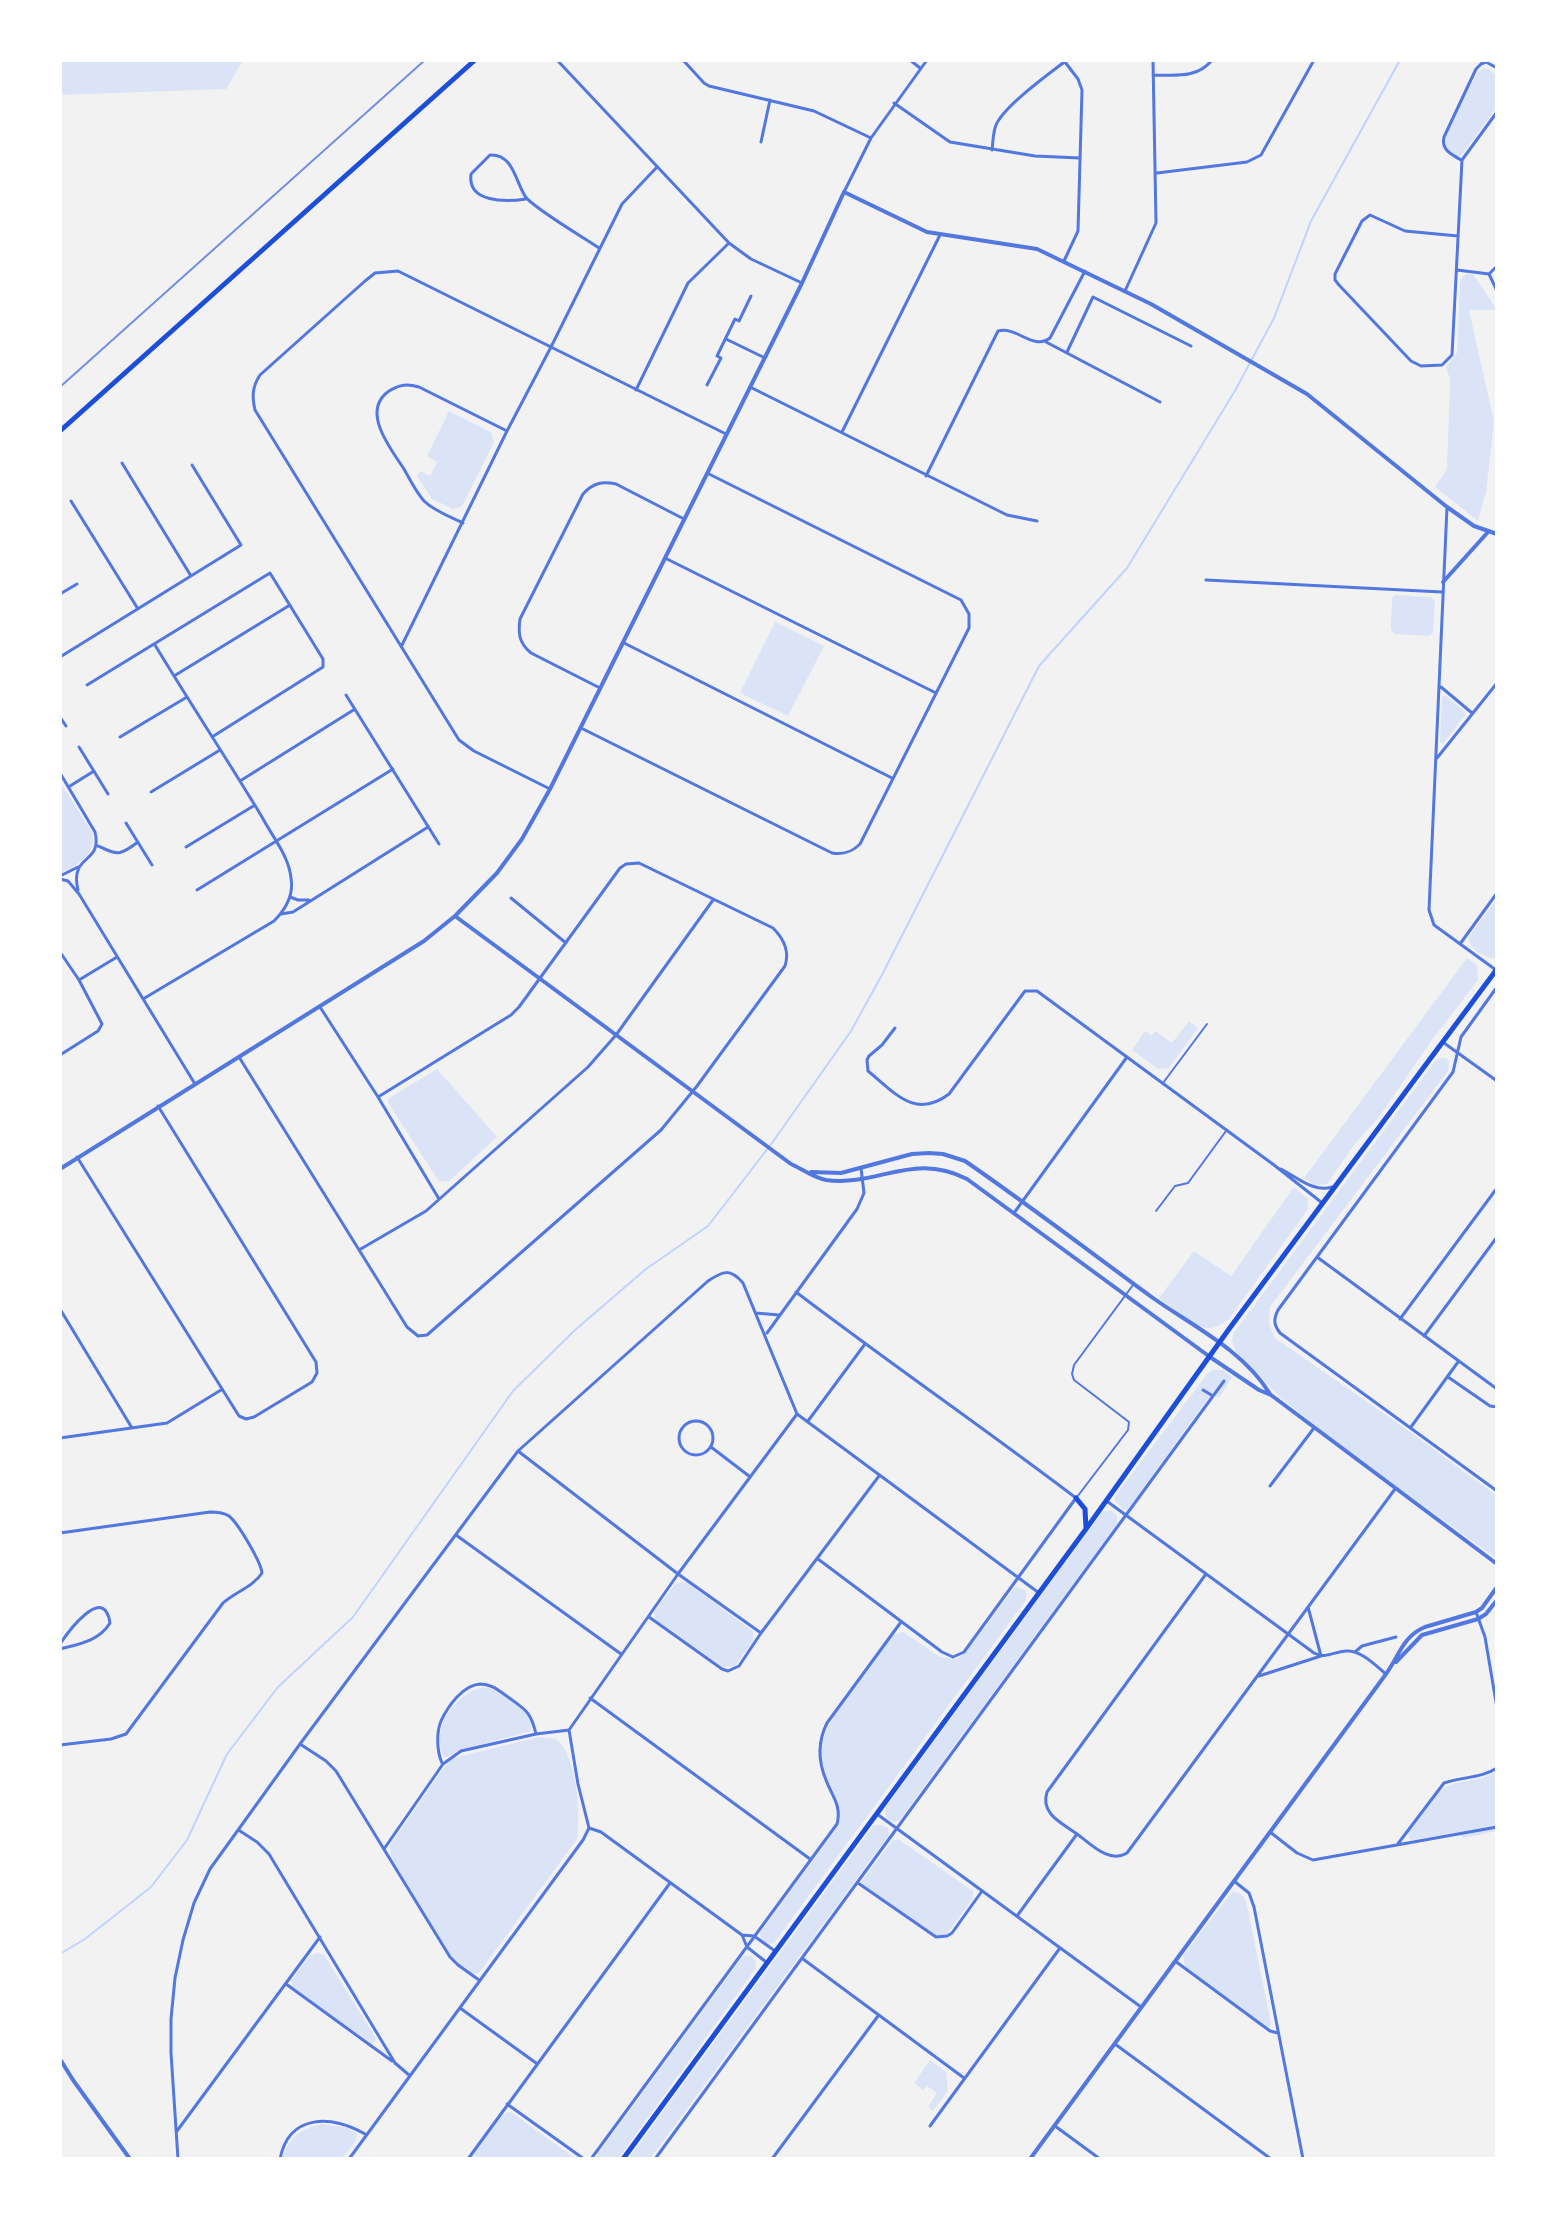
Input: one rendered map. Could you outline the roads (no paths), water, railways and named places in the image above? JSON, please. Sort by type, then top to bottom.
[{"type":"main road","points":[[60,431],[475,60]]},
{"type":"main road","points":[[623,2159],[1496,969]]},
{"type":"main road","points":[[1076,1498],[1085,1509],[1086,1529]]},
{"type":"street","points":[[557,60],[729,243],[751,259],[802,283]]},
{"type":"street","points":[[683,60],[709,86],[821,114],[871,138]]},
{"type":"street","points":[[910,60],[920,68]]},
{"type":"street","points":[[60,1169],[401,957],[455,916],[497,873],[550,789],[871,138],[927,60]]},
{"type":"street","points":[[1125,291],[1156,223],[1153,60]]},
{"type":"street","points":[[1153,75],[1196,73],[1212,60]]},
{"type":"street","points":[[1156,174],[1247,162],[1261,155],[1314,60]]},
{"type":"street","points":[[992,150],[995,129],[1001,117],[1039,80],[1066,61],[1082,90],[1078,231],[1064,261]]},
{"type":"street","points":[[1462,160],[1447,151],[1444,137],[1476,69],[1486,62],[1497,68]]},
{"type":"street","points":[[761,142],[770,100]]},
{"type":"street","points":[[894,103],[950,142],[1035,156],[1080,158]]},
{"type":"street","points":[[1458,236],[1405,231],[1370,215],[1362,221],[1335,274],[1339,285],[1411,361],[1421,366],[1442,365],[1448,361],[1454,348],[1462,160],[1497,112]]},
{"type":"street","points":[[526,199],[502,201],[477,194],[470,184],[471,174],[490,155],[499,155],[510,165],[526,199],[599,248]]},
{"type":"street","points":[[402,645],[599,248],[626,198],[657,167]]},
{"type":"street","points":[[844,192],[916,228],[940,235],[1037,249],[1125,291],[1307,394],[1447,507],[1474,526],[1497,534]]},
{"type":"street","points":[[841,434],[940,235]]},
{"type":"street","points":[[636,390],[688,283],[729,243]]},
{"type":"street","points":[[1489,274],[1497,266]]},
{"type":"street","points":[[1457,270],[1489,274]]},
{"type":"street","points":[[550,789],[474,751],[459,740],[255,410],[254,384],[260,375],[375,273],[398,271],[727,434]]},
{"type":"street","points":[[1046,342],[1085,271]]},
{"type":"street","points":[[1489,274],[1497,291]]},
{"type":"street","points":[[707,385],[735,319],[739,321],[751,296]]},
{"type":"street","points":[[1067,352],[1093,297],[1191,346]]},
{"type":"street","points":[[926,476],[998,331],[1010,330],[1034,342],[1046,342],[1160,402]]},
{"type":"street","points":[[726,339],[765,358]]},
{"type":"street","points":[[463,523],[431,507],[420,496],[381,434],[377,412],[380,403],[392,388],[409,384],[507,431]]},
{"type":"street","points":[[750,387],[1007,515],[1037,521]]},
{"type":"street","points":[[122,463],[191,576]]},
{"type":"street","points":[[60,657],[241,545],[192,465]]},
{"type":"street","points":[[580,728],[839,854],[854,850],[860,844],[969,628],[967,607],[961,600],[707,473]]},
{"type":"street","points":[[600,688],[531,653],[519,637],[520,619],[583,494],[597,483],[616,484],[684,519]]},
{"type":"street","points":[[71,501],[138,609]]},
{"type":"street","points":[[1447,507],[1429,910],[1434,925],[1496,969]]},
{"type":"street","points":[[1443,582],[1488,532]]},
{"type":"street","points":[[665,558],[936,693]]},
{"type":"street","points":[[87,685],[270,573],[323,659],[323,667],[212,737]]},
{"type":"street","points":[[1206,580],[1442,592]]},
{"type":"street","points":[[60,594],[77,584]]},
{"type":"street","points":[[174,676],[291,607]]},
{"type":"street","points":[[623,643],[892,778]]},
{"type":"street","points":[[143,999],[265,928],[281,914],[290,897],[292,879],[255,805],[155,645]]},
{"type":"street","points":[[1435,760],[1497,683]]},
{"type":"street","points":[[1439,686],[1472,713]]},
{"type":"street","points":[[346,695],[439,844]]},
{"type":"street","points":[[120,737],[187,697]]},
{"type":"street","points":[[240,781],[355,709]]},
{"type":"street","points":[[60,717],[66,726]]},
{"type":"street","points":[[79,747],[108,794]]},
{"type":"street","points":[[151,792],[220,750]]},
{"type":"street","points":[[197,890],[393,769]]},
{"type":"street","points":[[68,787],[94,771]]},
{"type":"street","points":[[60,773],[95,832],[96,845],[91,856],[60,878]]},
{"type":"street","points":[[186,847],[255,805]]},
{"type":"street","points":[[126,823],[152,865]]},
{"type":"street","points":[[281,914],[293,912],[428,827]]},
{"type":"street","points":[[96,845],[120,854],[138,842]]},
{"type":"street","points":[[239,1057],[407,1327],[418,1336],[427,1335],[671,1120],[785,966],[788,958],[786,947],[773,928],[639,863],[626,864],[620,868],[519,1007],[505,1020],[378,1097]]},
{"type":"street","points":[[78,867],[76,878],[79,894]]},
{"type":"street","points":[[60,878],[68,881],[79,894],[195,1084]]},
{"type":"street","points":[[1460,944],[1497,893]]},
{"type":"street","points":[[290,897],[312,900]]},
{"type":"street","points":[[511,898],[566,943]]},
{"type":"street","points":[[359,1250],[426,1211],[580,1075],[605,1050],[713,900]]},
{"type":"street","points":[[455,916],[693,1092],[809,1173],[826,1180],[863,1178],[911,1168],[941,1169],[967,1179],[1210,1357],[1271,1395],[1497,1564]]},
{"type":"street","points":[[60,952],[79,980],[100,1019],[101,1027],[60,1055]]},
{"type":"street","points":[[79,980],[117,957]]},
{"type":"street","points":[[1497,987],[1460,1040],[1453,1072],[1274,1318],[1280,1333],[1497,1491]]},
{"type":"street","points":[[895,1028],[869,1056],[868,1071],[906,1102],[922,1105],[933,1103],[949,1094],[1025,991],[1037,991],[1322,1203]]},
{"type":"street","points":[[320,1007],[439,1199]]},
{"type":"street","points":[[1444,1043],[1497,1081]]},
{"type":"street","points":[[1014,1213],[1127,1057]]},
{"type":"street","points":[[77,1157],[239,1416],[246,1419],[254,1417],[312,1382],[317,1373],[316,1362],[158,1106]]},
{"type":"street","points":[[809,1173],[841,1173],[912,1154],[943,1154],[965,1161],[1134,1284],[1220,1342],[1263,1383],[1271,1395]]},
{"type":"street","points":[[1277,1167],[1317,1188],[1336,1185]]},
{"type":"street","points":[[766,1334],[857,1209],[864,1193],[861,1168]]},
{"type":"street","points":[[1400,1319],[1497,1188]]},
{"type":"street","points":[[1424,1336],[1497,1237]]},
{"type":"street","points":[[1317,1257],[1497,1389]]},
{"type":"street","points":[[178,2159],[171,2030],[175,1978],[194,1903],[210,1869],[518,1451],[718,1274],[736,1274],[743,1283],[797,1414],[806,1423],[1039,1593]]},
{"type":"street","points":[[796,1292],[1076,1498],[964,1652],[953,1657],[947,1656],[818,1559]]},
{"type":"street","points":[[60,1309],[132,1428]]},
{"type":"street","points":[[756,1313],[779,1315]]},
{"type":"street","points":[[806,1423],[865,1344]]},
{"type":"street","points":[[1411,1427],[1458,1362]]},
{"type":"street","points":[[1448,1377],[1490,1406],[1497,1407]]},
{"type":"street","points":[[655,2159],[1224,1381]]},
{"type":"street","points":[[60,1438],[167,1423],[221,1390]]},
{"type":"street","points":[[1203,1390],[1213,1396]]},
{"type":"street","points":[[349,2159],[583,1840],[589,1828],[569,1730],[678,1574],[797,1414]]},
{"type":"street","points":[[691,1422],[704,1422],[713,1433],[710,1447],[700,1454],[687,1451],[680,1441],[683,1428],[691,1422]]},
{"type":"street","points":[[1270,1486],[1314,1428]]},
{"type":"street","points":[[710,1447],[749,1476]]},
{"type":"street","points":[[518,1451],[678,1574],[761,1633]]},
{"type":"street","points":[[648,1616],[728,1671],[739,1666],[879,1476]]},
{"type":"street","points":[[1206,1574],[1044,1799],[1049,1813],[1112,1858],[1123,1857],[1127,1853],[1395,1489]]},
{"type":"street","points":[[1107,1501],[1321,1656]]},
{"type":"street","points":[[60,1533],[210,1512],[222,1513],[231,1518],[244,1537],[261,1563],[262,1573],[223,1603],[126,1734],[111,1739],[60,1745]]},
{"type":"street","points":[[455,1534],[621,1654]]},
{"type":"street","points":[[1030,2159],[1394,1663],[1405,1642],[1417,1630],[1476,1612],[1497,1587]]},
{"type":"street","points":[[1394,1663],[1422,1635],[1478,1619],[1497,1600]]},
{"type":"street","points":[[1308,1607],[1321,1656]]},
{"type":"street","points":[[99,1609],[109,1615],[110,1623],[106,1631],[95,1638],[60,1646],[80,1617],[99,1609]]},
{"type":"street","points":[[1476,1612],[1485,1637],[1497,1708]]},
{"type":"street","points":[[591,2159],[837,1824],[840,1813],[822,1770],[821,1736],[827,1723],[901,1622]]},
{"type":"street","points":[[1355,1652],[1362,1646],[1396,1637]]},
{"type":"street","points":[[1256,1677],[1344,1651],[1355,1652],[1386,1674]]},
{"type":"street","points":[[443,1764],[439,1752],[442,1720],[462,1692],[471,1686],[493,1686],[528,1711],[536,1734]]},
{"type":"street","points":[[590,1698],[810,1859]]},
{"type":"street","points":[[384,1849],[443,1764],[461,1751],[569,1730]]},
{"type":"street","points":[[300,1744],[332,1765],[450,1957],[479,1980]]},
{"type":"street","points":[[1397,1845],[1444,1783],[1486,1774],[1497,1768]]},
{"type":"street","points":[[877,1814],[1141,2007]]},
{"type":"street","points":[[1270,1832],[1297,1853],[1313,1860],[1497,1827]]},
{"type":"street","points":[[589,1828],[601,1832],[742,1935],[754,1936],[775,1951]]},
{"type":"street","points":[[240,1831],[269,1854],[395,2063]]},
{"type":"street","points":[[1017,1916],[1077,1834]]},
{"type":"street","points":[[1234,1881],[1249,1893],[1252,1900],[1303,2159]]},
{"type":"street","points":[[468,2159],[670,1883]]},
{"type":"street","points":[[858,1883],[936,1937],[952,1933],[982,1891]]},
{"type":"street","points":[[742,1935],[747,1947],[767,1962]]},
{"type":"street","points":[[176,2133],[320,1937]]},
{"type":"street","points":[[930,2126],[1060,1948]]},
{"type":"street","points":[[802,1959],[964,2078]]},
{"type":"street","points":[[1175,1961],[1270,2031],[1278,2033]]},
{"type":"street","points":[[286,1984],[409,2075]]},
{"type":"street","points":[[460,2008],[536,2063]]},
{"type":"street","points":[[772,2159],[878,2016]]},
{"type":"street","points":[[1115,2044],[1271,2159]]},
{"type":"street","points":[[60,2059],[130,2159]]},
{"type":"street","points":[[507,2104],[584,2159]]},
{"type":"street","points":[[280,2159],[286,2141],[307,2124],[336,2121],[366,2134]]},
{"type":"street","points":[[1055,2126],[1100,2159]]},
{"type":"lane","points":[[1163,1083],[1207,1024]]},
{"type":"lane","points":[[1156,1211],[1175,1186],[1188,1183],[1227,1130]]},
{"type":"lane","points":[[1076,1498],[1128,1430],[1129,1422],[1074,1380],[1074,1365],[1134,1284]]},
{"type":"waterway","points":[[60,1954],[85,1939],[151,1887],[187,1840],[227,1754],[278,1687],[353,1617],[513,1391],[575,1330],[646,1269],[708,1226],[772,1143],[851,1031],[1039,666],[1127,568],[1236,389],[1274,318],[1311,221],[1400,60]]},
{"type":"railway","points":[[60,387],[425,60]]}]
